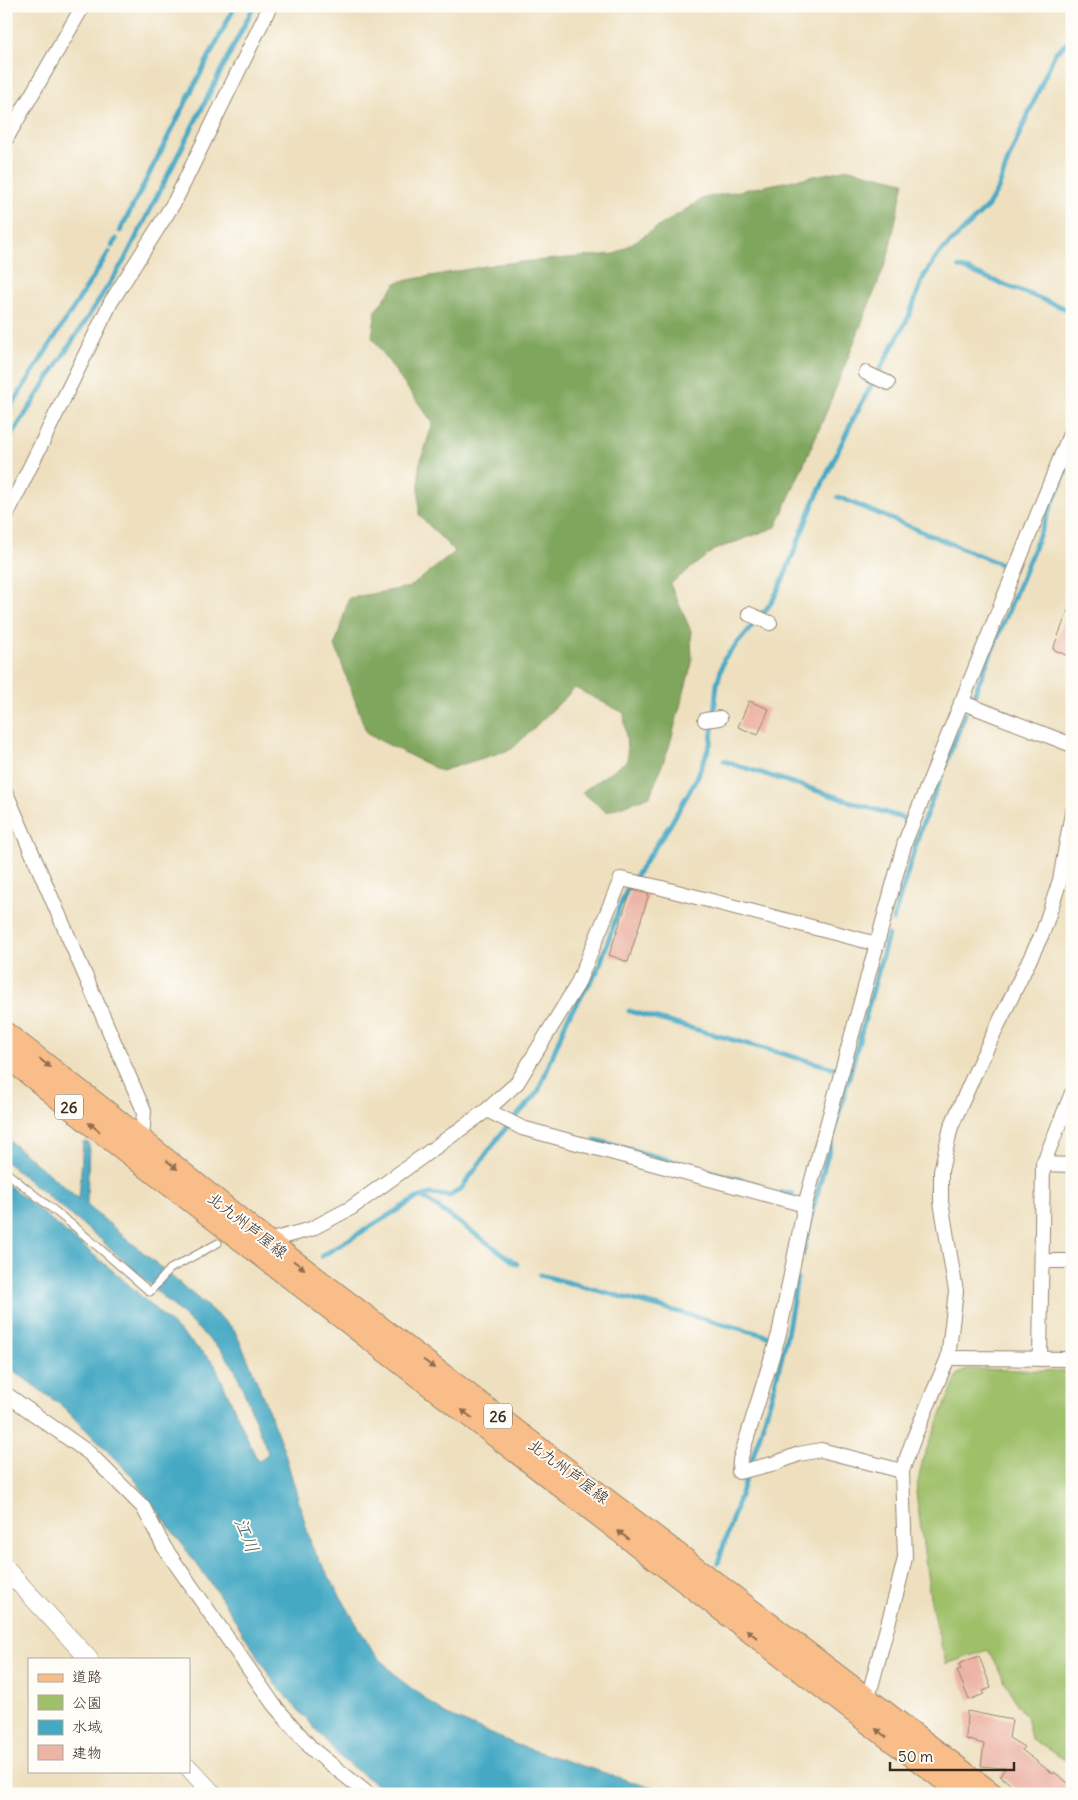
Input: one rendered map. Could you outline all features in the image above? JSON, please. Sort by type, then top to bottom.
[{"type":"main road","name":"北九州芦屋線","points":[[6,1033],[109,1113],[137,1149],[864,1709],[994,1794]]},
{"type":"main road","name":"北九州芦屋線","points":[[6,1056],[268,1241],[864,1709],[962,1794]]},
{"type":"street","points":[[6,139],[83,6]]},
{"type":"street","points":[[6,516],[111,302],[175,201],[270,6]]},
{"type":"street","points":[[866,373],[888,383]]},
{"type":"street","points":[[902,1471],[821,1450],[799,1454],[776,1463],[739,1472],[740,1460],[779,1334],[805,1205],[905,842],[1072,428]]},
{"type":"street","points":[[749,614],[770,622]]},
{"type":"street","points":[[961,702],[1072,745]]},
{"type":"street","points":[[705,720],[720,718]]},
{"type":"street","points":[[6,793],[144,1111],[137,1149]]},
{"type":"street","points":[[864,1709],[897,1591],[904,1558],[902,1471],[915,1435],[948,1358],[956,1291],[941,1202],[941,1171],[951,1127],[1066,880],[1072,813]]},
{"type":"street","points":[[268,1241],[311,1229],[351,1208],[487,1110],[517,1083],[577,985],[621,879],[877,944]]},
{"type":"street","points":[[1040,1359],[1043,1164],[1072,1094]]},
{"type":"street","points":[[487,1110],[522,1128],[805,1205]]},
{"type":"street","points":[[1043,1164],[1072,1164]]},
{"type":"street","points":[[1043,1261],[1072,1261]]},
{"type":"street","points":[[948,1358],[1072,1359]]},
{"type":"street","points":[[6,1394],[89,1453],[143,1507],[164,1547],[274,1705],[312,1749],[368,1794]]},
{"type":"street","points":[[6,1569],[88,1658]]},
{"type":"street","points":[[190,1769],[213,1794]]},
{"type":"lane","points":[[6,1172],[75,1227],[150,1292],[170,1269],[218,1243]]},
{"type":"green space","points":[[849,169],[904,182],[887,260],[821,425],[776,527],[714,550],[670,584],[691,631],[692,663],[669,747],[650,796],[606,812],[582,792],[628,760],[624,713],[575,688],[512,749],[441,771],[367,734],[335,645],[349,598],[410,587],[455,552],[419,515],[419,466],[433,423],[372,337],[376,310],[397,282],[497,264],[615,254],[704,198]]},
{"type":"green space","points":[[968,1369],[1072,1371],[1072,1764],[1031,1739],[1026,1716],[1017,1704],[988,1650],[946,1664],[931,1605],[916,1492],[923,1458],[958,1374]]},
{"type":"water","name":"江川","points":[[6,1138],[79,1199],[83,1142],[89,1143],[87,1205],[234,1329],[284,1450],[312,1547],[371,1649],[398,1678],[445,1714],[517,1745],[671,1794],[389,1794],[343,1760],[275,1684],[218,1593],[131,1475],[63,1407],[6,1365],[6,1183],[118,1275],[214,1363],[258,1462],[268,1453],[235,1369],[222,1351],[100,1239],[6,1162]]},
{"type":"building","points":[[1072,603],[1072,658],[1053,649]]},
{"type":"building","points":[[749,701],[769,709],[758,735],[738,727]]},
{"type":"building","points":[[631,890],[649,894],[628,962],[609,955]]},
{"type":"building","points":[[979,1656],[991,1688],[983,1691],[984,1694],[969,1700],[957,1670],[961,1669],[959,1664]]},
{"type":"building","points":[[967,1711],[1012,1720],[1009,1738],[1024,1747],[1022,1750],[1053,1774],[1054,1772],[1072,1786],[1072,1794],[1023,1794],[1000,1776],[1005,1768],[981,1766],[984,1744],[966,1739]]},
{"type":"waterway","points":[[120,231],[235,6]]},
{"type":"waterway","points":[[6,444],[124,261],[254,6]]},
{"type":"waterway","points":[[322,1256],[417,1198],[429,1194],[450,1196],[461,1189],[501,1134],[538,1092],[568,1017],[598,970],[628,887],[670,825],[697,778],[711,742],[717,684],[724,659],[774,598],[813,504],[853,419],[908,318],[924,276],[939,254],[988,206],[998,189],[1009,158],[1055,53],[1072,39]]},
{"type":"waterway","points":[[112,246],[116,239]]},
{"type":"waterway","points":[[6,414],[109,252]]},
{"type":"waterway","points":[[959,267],[1072,311]]},
{"type":"waterway","points":[[973,697],[1068,465]]},
{"type":"waterway","points":[[838,497],[1005,566]]},
{"type":"waterway","points":[[893,920],[921,828],[965,714]]},
{"type":"waterway","points":[[724,761],[905,819]]},
{"type":"waterway","points":[[803,1253],[813,1208],[888,935]]},
{"type":"waterway","points":[[629,1011],[834,1068]]},
{"type":"waterway","points":[[595,1140],[759,1185]]},
{"type":"waterway","points":[[781,1192],[793,1194]]},
{"type":"waterway","points":[[423,1197],[517,1264]]},
{"type":"waterway","points":[[540,1275],[768,1336]]},
{"type":"waterway","points":[[718,1563],[779,1368],[797,1279]]}]
